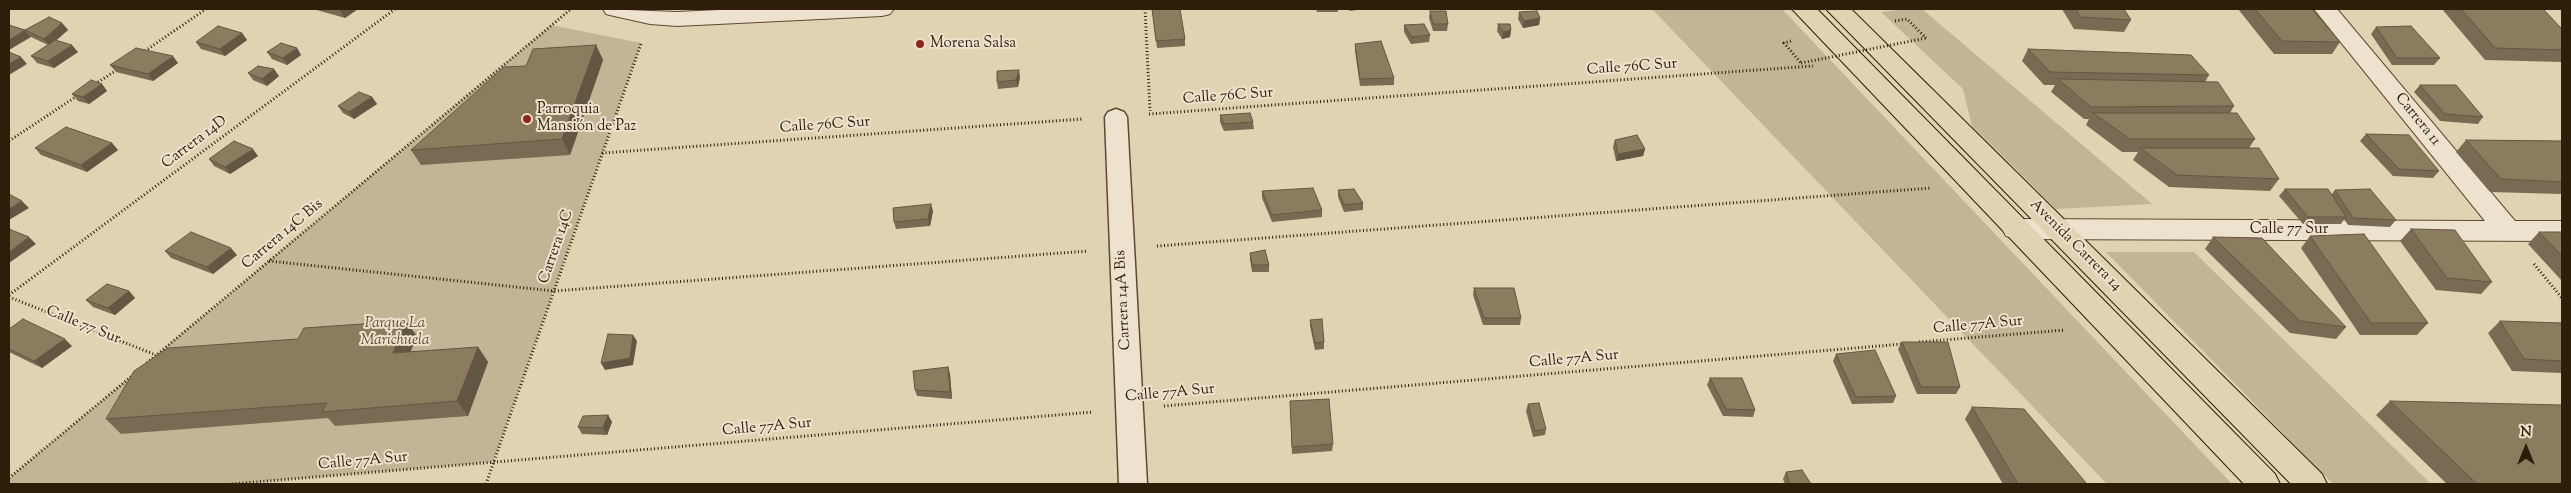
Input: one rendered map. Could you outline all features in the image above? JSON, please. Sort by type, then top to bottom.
[{"type":"main road","name":"Avenida Carrera 14","points":[[1804,9],[2264,484]]},
{"type":"main road","name":"Avenida Carrera 14","points":[[1838,9],[2311,484]]},
{"type":"street","points":[[614,9],[650,17],[722,18],[805,11],[882,9]]},
{"type":"street","name":"Carrera 11","points":[[2325,9],[2508,231]]},
{"type":"street","name":"Calle 77 Sur","points":[[2016,229],[2562,231]]},
{"type":"lane","name":"Carrera 14A Bis","points":[[1116,117],[1132,484]]},
{"type":"path","points":[[141,54],[206,9]]},
{"type":"path","name":"Carrera 14D","points":[[9,296],[395,9]]},
{"type":"path","name":"Carrera 14C Bis","points":[[142,367],[571,9]]},
{"type":"path","points":[[1145,9],[1150,114]]},
{"type":"path","name":"Carrera 14C","points":[[486,484],[650,17]]},
{"type":"path","points":[[1784,43],[1801,63],[1926,38],[1907,19]]},
{"type":"path","name":"Calle 76C Sur","points":[[602,153],[1856,63]]},
{"type":"path","points":[[91,86],[124,64]]},
{"type":"path","points":[[9,141],[83,92]]},
{"type":"path","name":"Calle 77 Sur","points":[[9,296],[156,355]]},
{"type":"path","name":"Calle 77A Sur","points":[[232,484],[2111,326]]},
{"type":"path","points":[[9,478],[134,374]]},
{"type":"green space","points":[[1652,9],[1782,9],[2232,484],[2107,484]]},
{"type":"green space","points":[[1922,9],[2152,204],[2056,209],[1972,126],[1963,89],[1881,12]]},
{"type":"green space","name":"Parque La Marichuela","points":[[551,25],[641,43],[493,462],[232,484],[9,484],[9,478]]},
{"type":"green space","points":[[2106,252],[2194,252],[2431,484],[2333,484]]},
{"type":"building","points":[[1152,9],[1180,9],[1185,39],[1156,41]]},
{"type":"building","points":[[2076,9],[2124,9],[2131,20],[2080,17]]},
{"type":"building","points":[[2255,9],[2312,9],[2340,42],[2282,41]]},
{"type":"building","points":[[2461,9],[2543,9],[2562,29],[2562,50],[2495,48]]},
{"type":"building","points":[[1430,11],[1446,11],[1448,24],[1433,24]]},
{"type":"building","points":[[1537,11],[1540,18],[1524,21],[1519,12]]},
{"type":"building","points":[[49,17],[62,23],[44,39],[25,30]]},
{"type":"building","points":[[1424,24],[1430,35],[1412,37],[1404,25]]},
{"type":"building","points":[[1498,24],[1510,24],[1511,30],[1503,32]]},
{"type":"building","points":[[9,25],[25,30],[9,40]]},
{"type":"building","points":[[218,26],[242,33],[220,49],[196,42]]},
{"type":"building","points":[[2411,26],[2440,58],[2397,58],[2376,27]]},
{"type":"building","points":[[55,40],[72,45],[48,61],[31,56]]},
{"type":"building","points":[[1381,41],[1394,78],[1360,79],[1355,44]]},
{"type":"building","points":[[281,43],[297,48],[283,58],[267,52]]},
{"type":"building","name":"Parroquia Mansión de Paz","points":[[596,45],[562,139],[411,150],[504,67],[526,66],[533,49]]},
{"type":"building","points":[[136,48],[173,56],[148,74],[110,65]]},
{"type":"building","points":[[2028,49],[2191,55],[2209,75],[2050,72]]},
{"type":"building","points":[[9,52],[21,57],[9,64]]},
{"type":"building","points":[[258,66],[274,69],[262,79],[248,73]]},
{"type":"building","points":[[1019,70],[1016,80],[997,82],[997,71]]},
{"type":"building","points":[[2058,79],[2218,82],[2234,106],[2091,107]]},
{"type":"building","points":[[91,80],[102,84],[83,97],[72,94]]},
{"type":"building","points":[[2420,85],[2456,85],[2483,117],[2445,114]]},
{"type":"building","points":[[359,92],[372,97],[349,112],[338,106]]},
{"type":"building","points":[[1250,113],[1253,122],[1224,124],[1220,115]]},
{"type":"building","points":[[2093,113],[2237,113],[2255,139],[2130,139]]},
{"type":"building","points":[[66,127],[112,143],[81,165],[35,148]]},
{"type":"building","points":[[2366,134],[2409,135],[2439,171],[2399,169]]},
{"type":"building","points":[[1637,135],[1645,149],[1618,154],[1615,140]]},
{"type":"building","points":[[2466,140],[2562,141],[2562,182],[2501,179]]},
{"type":"building","points":[[234,141],[253,149],[225,167],[209,159]]},
{"type":"building","points":[[2140,148],[2259,148],[2279,179],[2177,175]]},
{"type":"building","points":[[1313,188],[1322,210],[1272,215],[1262,191]]},
{"type":"building","points":[[1354,189],[1363,203],[1344,205],[1338,190]]},
{"type":"building","points":[[2285,189],[2328,189],[2346,217],[2308,217]]},
{"type":"building","points":[[2370,189],[2396,220],[2353,218],[2335,190]]},
{"type":"building","points":[[9,194],[22,201],[9,209]]},
{"type":"building","points":[[931,204],[928,219],[894,222],[893,208]]},
{"type":"building","points":[[9,229],[29,237],[9,252]]},
{"type":"building","points":[[2411,229],[2455,230],[2492,282],[2447,278]]},
{"type":"building","points":[[191,232],[231,248],[207,267],[165,251]]},
{"type":"building","points":[[2539,232],[2562,232],[2562,256]]},
{"type":"building","points":[[2364,234],[2428,323],[2371,323],[2310,236]]},
{"type":"building","points":[[2213,237],[2262,238],[2346,327],[2300,321]]},
{"type":"building","points":[[1265,250],[1269,265],[1252,265],[1250,253]]},
{"type":"building","points":[[107,284],[129,291],[108,308],[86,300]]},
{"type":"building","points":[[1474,288],[1514,288],[1521,318],[1484,318]]},
{"type":"building","points":[[23,319],[65,339],[34,361],[9,349],[9,329]]},
{"type":"building","points":[[1322,319],[1324,342],[1315,343],[1310,320]]},
{"type":"building","points":[[406,321],[393,353],[478,347],[457,401],[322,412],[327,403],[106,419],[134,371],[168,348],[298,339],[304,328]]},
{"type":"building","points":[[2500,321],[2562,323],[2562,361],[2524,359]]},
{"type":"building","points":[[608,334],[633,335],[630,358],[601,363]]},
{"type":"building","points":[[1902,342],[1948,342],[1960,387],[1921,387]]},
{"type":"building","points":[[1875,350],[1896,396],[1856,397],[1836,354]]},
{"type":"building","points":[[948,367],[950,392],[915,390],[913,371]]},
{"type":"building","points":[[1710,378],[1742,378],[1755,410],[1726,409]]},
{"type":"building","points":[[1329,399],[1333,444],[1292,447],[1290,401]]},
{"type":"building","points":[[2390,401],[2562,405],[2562,484],[2477,484]]},
{"type":"building","points":[[1539,403],[1546,429],[1535,431],[1528,404]]},
{"type":"building","points":[[1972,407],[2024,409],[2087,484],[2018,484]]},
{"type":"building","points":[[608,415],[603,428],[578,427],[583,416]]},
{"type":"building","points":[[1802,470],[1811,484],[1790,484],[1786,472]]},
{"type":"place","name":"Morena Salsa","points":[[920,44]]},
{"type":"place","name":"Parroquia Mansión de Paz","points":[[527,119]]}]
